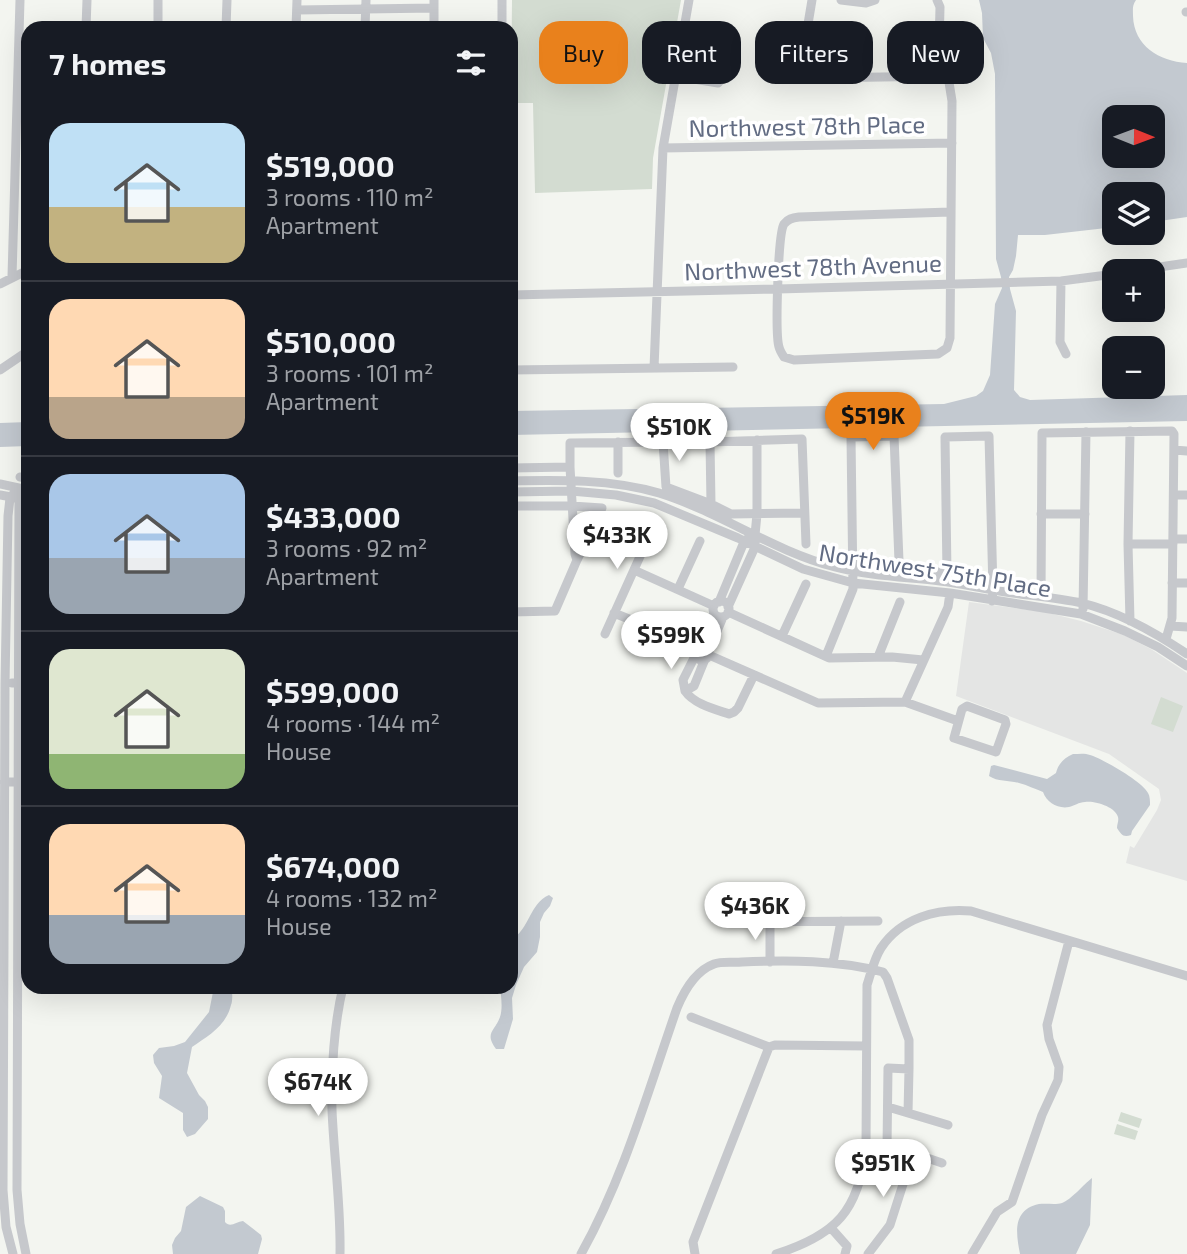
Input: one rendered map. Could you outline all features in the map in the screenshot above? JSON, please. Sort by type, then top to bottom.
[{"type":"street","points":[[12,277],[20,0]]},
{"type":"street","points":[[86,21],[87,0]]},
{"type":"street","points":[[158,0],[158,21]]},
{"type":"street","points":[[226,21],[227,0]]},
{"type":"street","points":[[502,0],[502,21]]},
{"type":"street","points":[[685,21],[689,0]]},
{"type":"street","points":[[812,0],[802,60],[803,69],[817,78],[887,77]]},
{"type":"street","points":[[841,0],[866,3],[875,0]]},
{"type":"street","points":[[937,0],[940,21]]},
{"type":"street","points":[[297,5],[434,4]]},
{"type":"street","points":[[654,368],[663,148],[675,84]]},
{"type":"street","points":[[949,84],[952,143],[950,338],[947,348],[938,354],[794,360],[784,357],[778,346],[778,289],[781,234],[785,222],[799,217],[950,212]]},
{"type":"street","name":"Northwest 78th Place","points":[[663,148],[952,143]]},
{"type":"street","points":[[1165,266],[1187,263]]},
{"type":"street","points":[[0,284],[21,273]]},
{"type":"street","name":"Northwest 78th Avenue","points":[[518,295],[1061,281],[1102,276]]},
{"type":"street","points":[[1061,281],[1060,342],[1066,354]]},
{"type":"street","points":[[0,370],[21,356]]},
{"type":"street","points":[[518,370],[733,367]]},
{"type":"street","points":[[1130,431],[1130,621]]},
{"type":"street","points":[[1041,596],[1042,433],[1172,431],[1172,583],[1170,626],[1166,639]]},
{"type":"street","points":[[1081,614],[1084,604],[1086,432]]},
{"type":"street","points":[[826,656],[853,589],[851,437],[894,436],[899,561],[905,568],[947,573],[945,437],[989,436],[992,601]]},
{"type":"street","points":[[711,504],[710,442],[802,439],[806,544]]},
{"type":"street","points":[[721,609],[755,547],[757,440]]},
{"type":"street","points":[[578,560],[575,554],[570,443],[663,442],[666,487],[731,514],[804,513]]},
{"type":"street","points":[[618,443],[618,473]]},
{"type":"street","points":[[1174,450],[1187,451]]},
{"type":"street","points":[[518,468],[570,467]]},
{"type":"street","name":"Northwest 75th Place","points":[[518,481],[571,480],[618,484],[657,493],[807,559],[853,571],[951,582],[1084,604],[1130,621],[1166,639],[1187,654]]},
{"type":"street","points":[[0,484],[21,489]]},
{"type":"street","points":[[13,1254],[6,1227],[4,1204],[2,1113],[2,683],[14,498],[18,488]]},
{"type":"street","name":"Northwest 75th Place","points":[[518,492],[571,491],[616,495],[654,503],[803,569],[853,583],[950,593],[1081,614],[1158,646],[1187,666]]},
{"type":"street","points":[[1174,495],[1187,495]]},
{"type":"street","points":[[14,498],[21,642]]},
{"type":"street","points":[[518,506],[603,508],[555,611],[518,612]]},
{"type":"street","points":[[1041,514],[1085,514]]},
{"type":"street","points":[[605,634],[656,521]]},
{"type":"street","points":[[754,535],[744,542],[703,652],[683,680],[685,691],[695,701],[729,714],[738,708],[754,675]]},
{"type":"street","points":[[1128,544],[1187,539]]},
{"type":"street","points":[[678,589],[700,541]]},
{"type":"street","points":[[634,570],[826,656],[923,660]]},
{"type":"street","points":[[1172,583],[1187,583]]},
{"type":"street","points":[[782,636],[806,584]]},
{"type":"street","points":[[905,702],[948,607],[950,593]]},
{"type":"street","points":[[878,657],[900,602]]},
{"type":"street","points":[[614,613],[818,703],[905,702],[958,721]]},
{"type":"street","points":[[1170,626],[1187,627]]},
{"type":"street","points":[[2,683],[21,683]]},
{"type":"street","points":[[967,706],[1005,719],[998,750],[993,752],[956,740],[954,737],[958,721],[962,709],[967,706]]},
{"type":"street","points":[[4,782],[21,782]]},
{"type":"street","points":[[21,819],[18,874],[17,1203],[26,1254]]},
{"type":"street","points":[[2,874],[18,874]]},
{"type":"street","points":[[776,1254],[808,1243],[831,1228],[842,1216],[859,1186],[866,1147],[867,985],[882,948],[906,925],[918,918],[942,911],[971,911],[1187,976]]},
{"type":"street","points":[[833,963],[841,921]]},
{"type":"street","points":[[725,922],[878,921]]},
{"type":"street","points":[[770,922],[770,961]]},
{"type":"street","points":[[972,1254],[997,1212],[1012,1202],[1042,1115],[1058,1080],[1059,1067],[1047,1025],[1069,941]]},
{"type":"street","points":[[581,1254],[620,1174],[677,1008],[693,979],[715,963],[833,963],[883,972],[909,1040],[908,1112]]},
{"type":"street","points":[[340,1254],[341,1224],[332,1109],[333,1060],[342,994]]},
{"type":"street","points":[[691,1017],[769,1046],[866,1046]]},
{"type":"street","points":[[695,1254],[693,1242],[769,1046]]},
{"type":"street","points":[[887,1147],[888,1068],[909,1069]]},
{"type":"street","points":[[888,1107],[948,1125]]},
{"type":"street","points":[[2,1113],[17,1112]]},
{"type":"street","points":[[866,1147],[887,1147],[942,1163]]},
{"type":"street","points":[[868,1254],[890,1225],[913,1153]]},
{"type":"street","points":[[831,1228],[847,1246],[845,1254]]},
{"type":"shaded area","points":[[512,0],[681,0],[677,21],[642,21],[642,84],[666,84],[653,158],[652,189],[535,193],[533,103],[518,103],[518,21],[512,21]]},
{"type":"shaded area","points":[[979,0],[1136,0],[1133,8],[1134,27],[1143,44],[1167,59],[1187,63],[1187,217],[1165,220],[1165,182],[1102,182],[1102,228],[1018,235],[1013,270],[1009,277],[1016,311],[1014,390],[1020,397],[1030,400],[1165,399],[1165,396],[1187,395],[1187,421],[518,435],[518,411],[944,404],[976,396],[983,391],[990,375],[995,304],[1002,288],[996,259],[995,74],[991,53],[984,40],[984,21]]},
{"type":"shaded area","points":[[21,422],[21,446],[0,447],[0,423]]},
{"type":"shaded area","points":[[969,602],[1045,612],[1124,635],[1187,673],[1187,881],[1126,863],[1130,846],[1134,848],[1157,810],[1161,800],[1159,789],[1109,754],[956,696]]},
{"type":"shaded area","points":[[1161,697],[1183,706],[1173,732],[1151,724]]},
{"type":"shaded area","points":[[1073,754],[1088,754],[1104,761],[1145,788],[1150,797],[1150,805],[1131,835],[1121,834],[1117,828],[1116,813],[1104,805],[1089,802],[1061,807],[1050,802],[1043,792],[989,776],[991,766],[994,765],[1047,779]]},
{"type":"shaded area","points":[[549,895],[553,898],[540,922],[537,952],[524,967],[518,980],[518,934],[542,899]]},
{"type":"shaded area","points":[[213,994],[232,994],[229,1012],[221,1025],[192,1047],[187,1073],[208,1107],[208,1119],[195,1134],[187,1137],[183,1130],[183,1113],[159,1098],[162,1076],[154,1063],[153,1055],[159,1048],[185,1042],[209,1012]]},
{"type":"shaded area","points":[[501,994],[513,994],[513,1019],[504,1049],[496,1049],[491,1036],[501,1013]]},
{"type":"shaded area","points":[[1121,1112],[1142,1119],[1139,1128],[1118,1121]]},
{"type":"shaded area","points":[[1117,1124],[1138,1131],[1135,1140],[1114,1134]]},
{"type":"shaded area","points":[[1092,1178],[1090,1225],[1076,1254],[1020,1254],[1017,1231],[1024,1211],[1039,1204],[1062,1203]]},
{"type":"shaded area","points":[[200,1196],[223,1207],[227,1224],[243,1221],[261,1235],[258,1254],[173,1254],[172,1245],[181,1231],[186,1207]]}]
